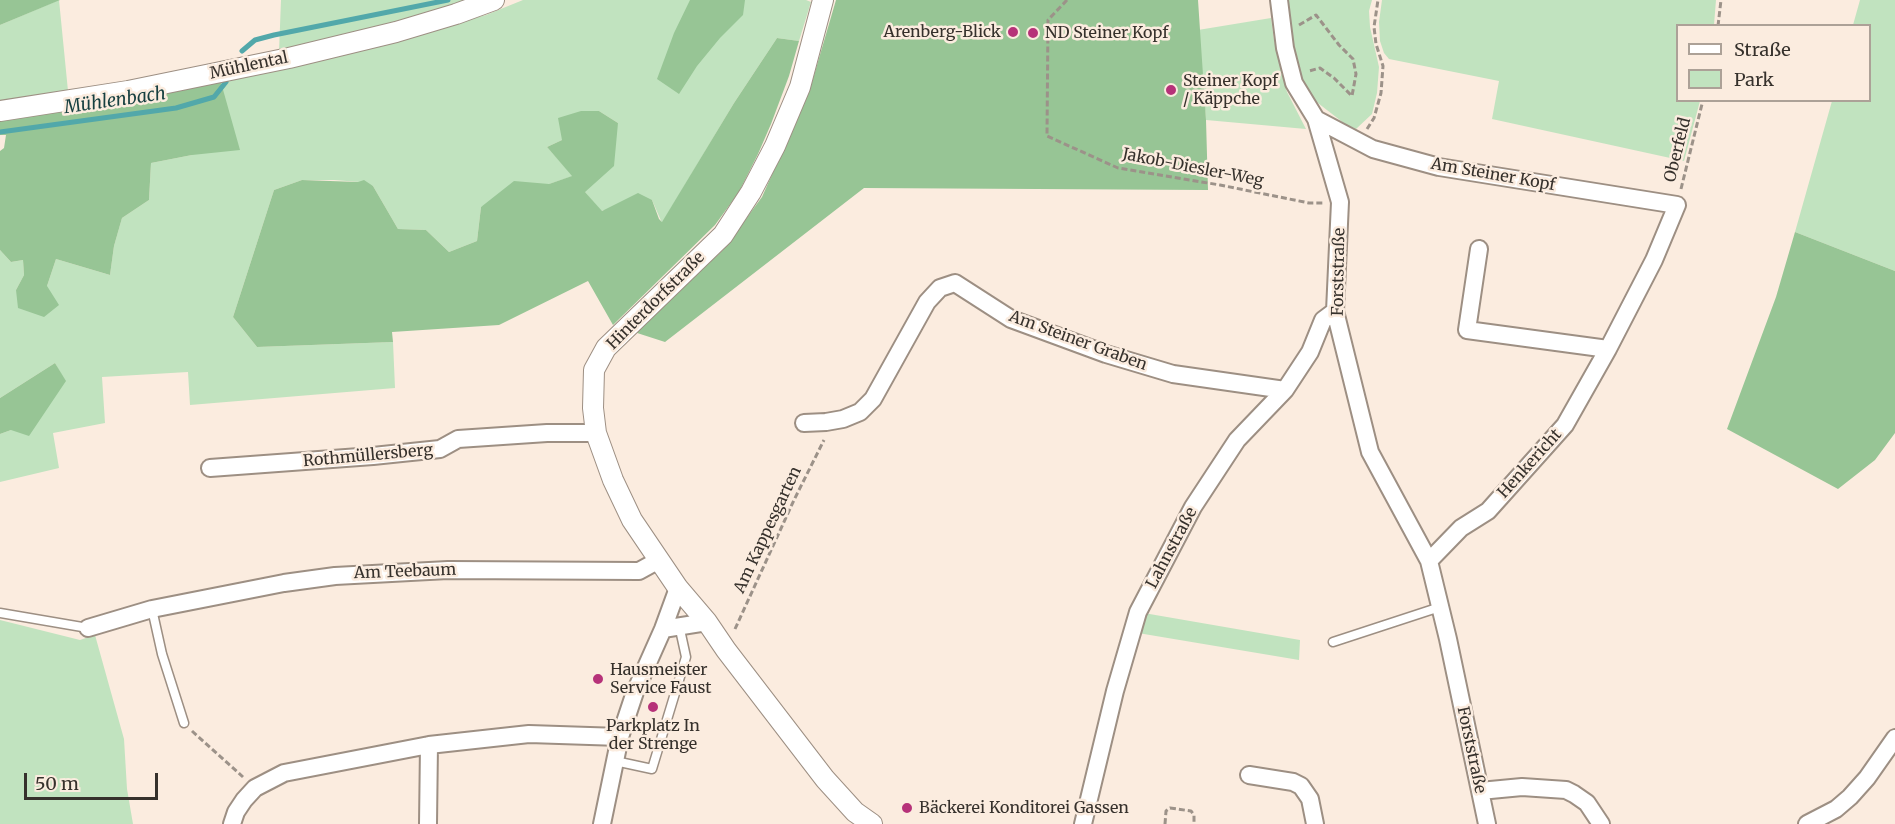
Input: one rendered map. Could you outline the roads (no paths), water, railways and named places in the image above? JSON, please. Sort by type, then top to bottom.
[{"type":"street","name":"Mühlental","points":[[0,111],[128,92],[300,55],[396,32],[494,0]]},
{"type":"street","name":"Hinterdorfstraße","points":[[824,0],[800,87],[776,146],[752,192],[723,235],[606,348],[594,370],[593,408],[596,433],[613,480],[632,520],[678,588],[707,622],[825,779],[855,812],[872,824]]},
{"type":"street","name":"Forststraße","points":[[1279,0],[1285,48],[1294,83],[1316,119],[1340,202],[1335,311],[1370,452],[1429,561],[1487,824]]},
{"type":"street","name":"Am Steiner Kopf","points":[[1316,119],[1373,149],[1439,167],[1677,205]]},
{"type":"street","name":"Henkericht","points":[[1429,561],[1461,528],[1488,511],[1565,424],[1608,349],[1654,260],[1677,205]]},
{"type":"street","points":[[1479,249],[1467,330],[1608,349]]},
{"type":"street","name":"Am Steiner Graben","points":[[804,423],[834,420],[860,412],[873,399],[927,302],[940,288],[955,283],[1011,319],[1106,354],[1173,374],[1285,390]]},
{"type":"street","name":"Lahnstraße","points":[[1083,824],[1115,691],[1138,612],[1193,507],[1237,440],[1285,390],[1310,352],[1323,320],[1335,311]]},
{"type":"street","name":"Rothmüllersberg","points":[[210,468],[440,449],[458,439],[596,433]]},
{"type":"street","name":"Am Teebaum","points":[[88,628],[152,609],[284,583],[335,576],[448,570],[639,571],[659,560]]},
{"type":"street","points":[[602,824],[620,737],[669,625],[678,588]]},
{"type":"street","points":[[669,625],[707,622]]},
{"type":"street","points":[[232,824],[240,806],[255,788],[284,772],[429,746],[529,734],[620,737]]},
{"type":"street","points":[[1807,824],[1829,813],[1850,797],[1873,770],[1895,738]]},
{"type":"street","points":[[428,824],[429,746]]},
{"type":"street","points":[[1249,775],[1293,782],[1301,786],[1310,799],[1316,824]]},
{"type":"street","points":[[1480,791],[1522,787],[1566,790],[1587,803],[1601,824]]},
{"type":"lane","points":[[1333,642],[1440,607]]},
{"type":"lane","points":[[152,609],[162,654],[184,723]]},
{"type":"lane","name":"Am Teebaum","points":[[0,613],[88,628]]},
{"type":"lane","points":[[615,761],[652,769],[685,661],[685,649],[669,625]]},
{"type":"waterway","name":"Mühlenbach","points":[[242,51],[255,40],[274,35],[448,0]]},
{"type":"waterway","name":"Mühlenbach","points":[[0,132],[176,108],[214,97],[226,82]]},
{"type":"place","name":"Arenberg-Blick","points":[[1013,32]]},
{"type":"place","name":"ND Steiner Kopf","points":[[1033,33]]},
{"type":"place","name":"Steiner Kopf / Käppche","points":[[1171,90]]},
{"type":"place","name":"Hausmeister Service Faust","points":[[598,679]]},
{"type":"place","name":"Parkplatz In der Strenge","points":[[653,707]]},
{"type":"place","name":"Bäckerei Konditorei Gassen","points":[[907,808]]}]
